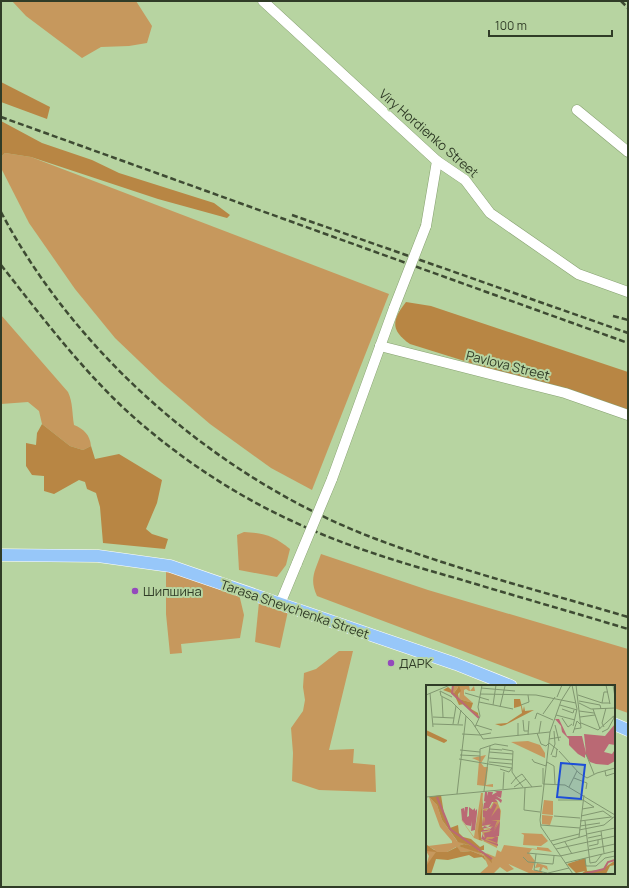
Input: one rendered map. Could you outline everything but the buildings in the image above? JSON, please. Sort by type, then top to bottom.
[{"type":"main road","name":"Tarasa Shevchenka Street","points":[[1,555],[98,556],[160,564],[247,592],[456,664],[508,685]]},
{"type":"main road","points":[[615,724],[628,730]]},
{"type":"street","name":"Viry Hordienko Street","points":[[263,1],[437,161],[465,180],[490,213],[578,274],[628,292]]},
{"type":"street","points":[[578,110],[628,152]]},
{"type":"street","points":[[280,604],[332,479],[394,308],[426,226],[437,161]]},
{"type":"street","name":"Pavlova Street","points":[[380,346],[565,393],[628,415]]},
{"type":"shaded area","points":[[12,1],[136,1],[152,26],[147,43],[129,46],[101,47],[82,58],[26,16]]},
{"type":"shaded area","points":[[1,82],[50,107],[47,119],[1,102]]},
{"type":"shaded area","points":[[1,121],[42,143],[92,160],[119,173],[214,203],[230,215],[227,218],[158,199],[31,157],[5,153],[1,157]]},
{"type":"shaded area","points":[[5,153],[31,157],[389,294],[312,490],[271,468],[210,424],[161,382],[115,338],[75,289],[29,223],[1,168],[1,157]]},
{"type":"shaded area","points":[[406,302],[431,306],[628,372],[628,412],[410,344],[399,334],[395,324],[401,308]]},
{"type":"shaded area","points":[[1,315],[68,392],[72,404],[74,425],[81,428],[86,433],[91,446],[83,450],[70,446],[42,424],[39,411],[28,402],[1,404]]},
{"type":"shaded area","points":[[42,424],[70,446],[83,450],[91,446],[95,459],[119,454],[162,480],[157,503],[146,529],[152,534],[168,539],[165,549],[103,543],[100,507],[96,493],[87,489],[85,482],[79,480],[54,494],[44,491],[44,476],[32,475],[26,466],[26,443],[36,445],[37,433]]},
{"type":"shaded area","points":[[244,532],[258,533],[269,536],[290,549],[286,565],[277,577],[239,570],[237,535]]},
{"type":"shaded area","points":[[321,554],[428,590],[628,649],[628,713],[615,708],[615,685],[553,685],[317,596],[313,585],[315,570]]},
{"type":"shaded area","points":[[166,567],[239,594],[244,615],[240,638],[181,644],[182,653],[170,654],[166,614]]},
{"type":"shaded area","points":[[259,602],[288,611],[280,648],[255,642]]},
{"type":"shaded area","points":[[339,651],[353,651],[329,750],[354,749],[353,763],[375,765],[376,792],[319,790],[292,781],[293,753],[291,728],[303,711],[305,700],[303,687],[304,673],[316,669]]},
{"type":"railway","points":[[621,1],[628,8]]},
{"type":"railway","points":[[1,117],[628,343]]},
{"type":"railway","points":[[1,212],[33,266],[70,317],[113,364],[160,408],[210,449],[263,484],[319,514],[376,539],[470,571],[628,617]]},
{"type":"railway","points":[[292,215],[628,333]]},
{"type":"railway","points":[[1,265],[87,371],[125,409],[179,454],[233,490],[290,520],[352,546],[416,567],[628,629]]},
{"type":"railway","points":[[613,316],[628,320]]},
{"type":"place","name":"Шипшина","points":[[135,591]]},
{"type":"place","name":"ДАРК","points":[[391,663]]}]
